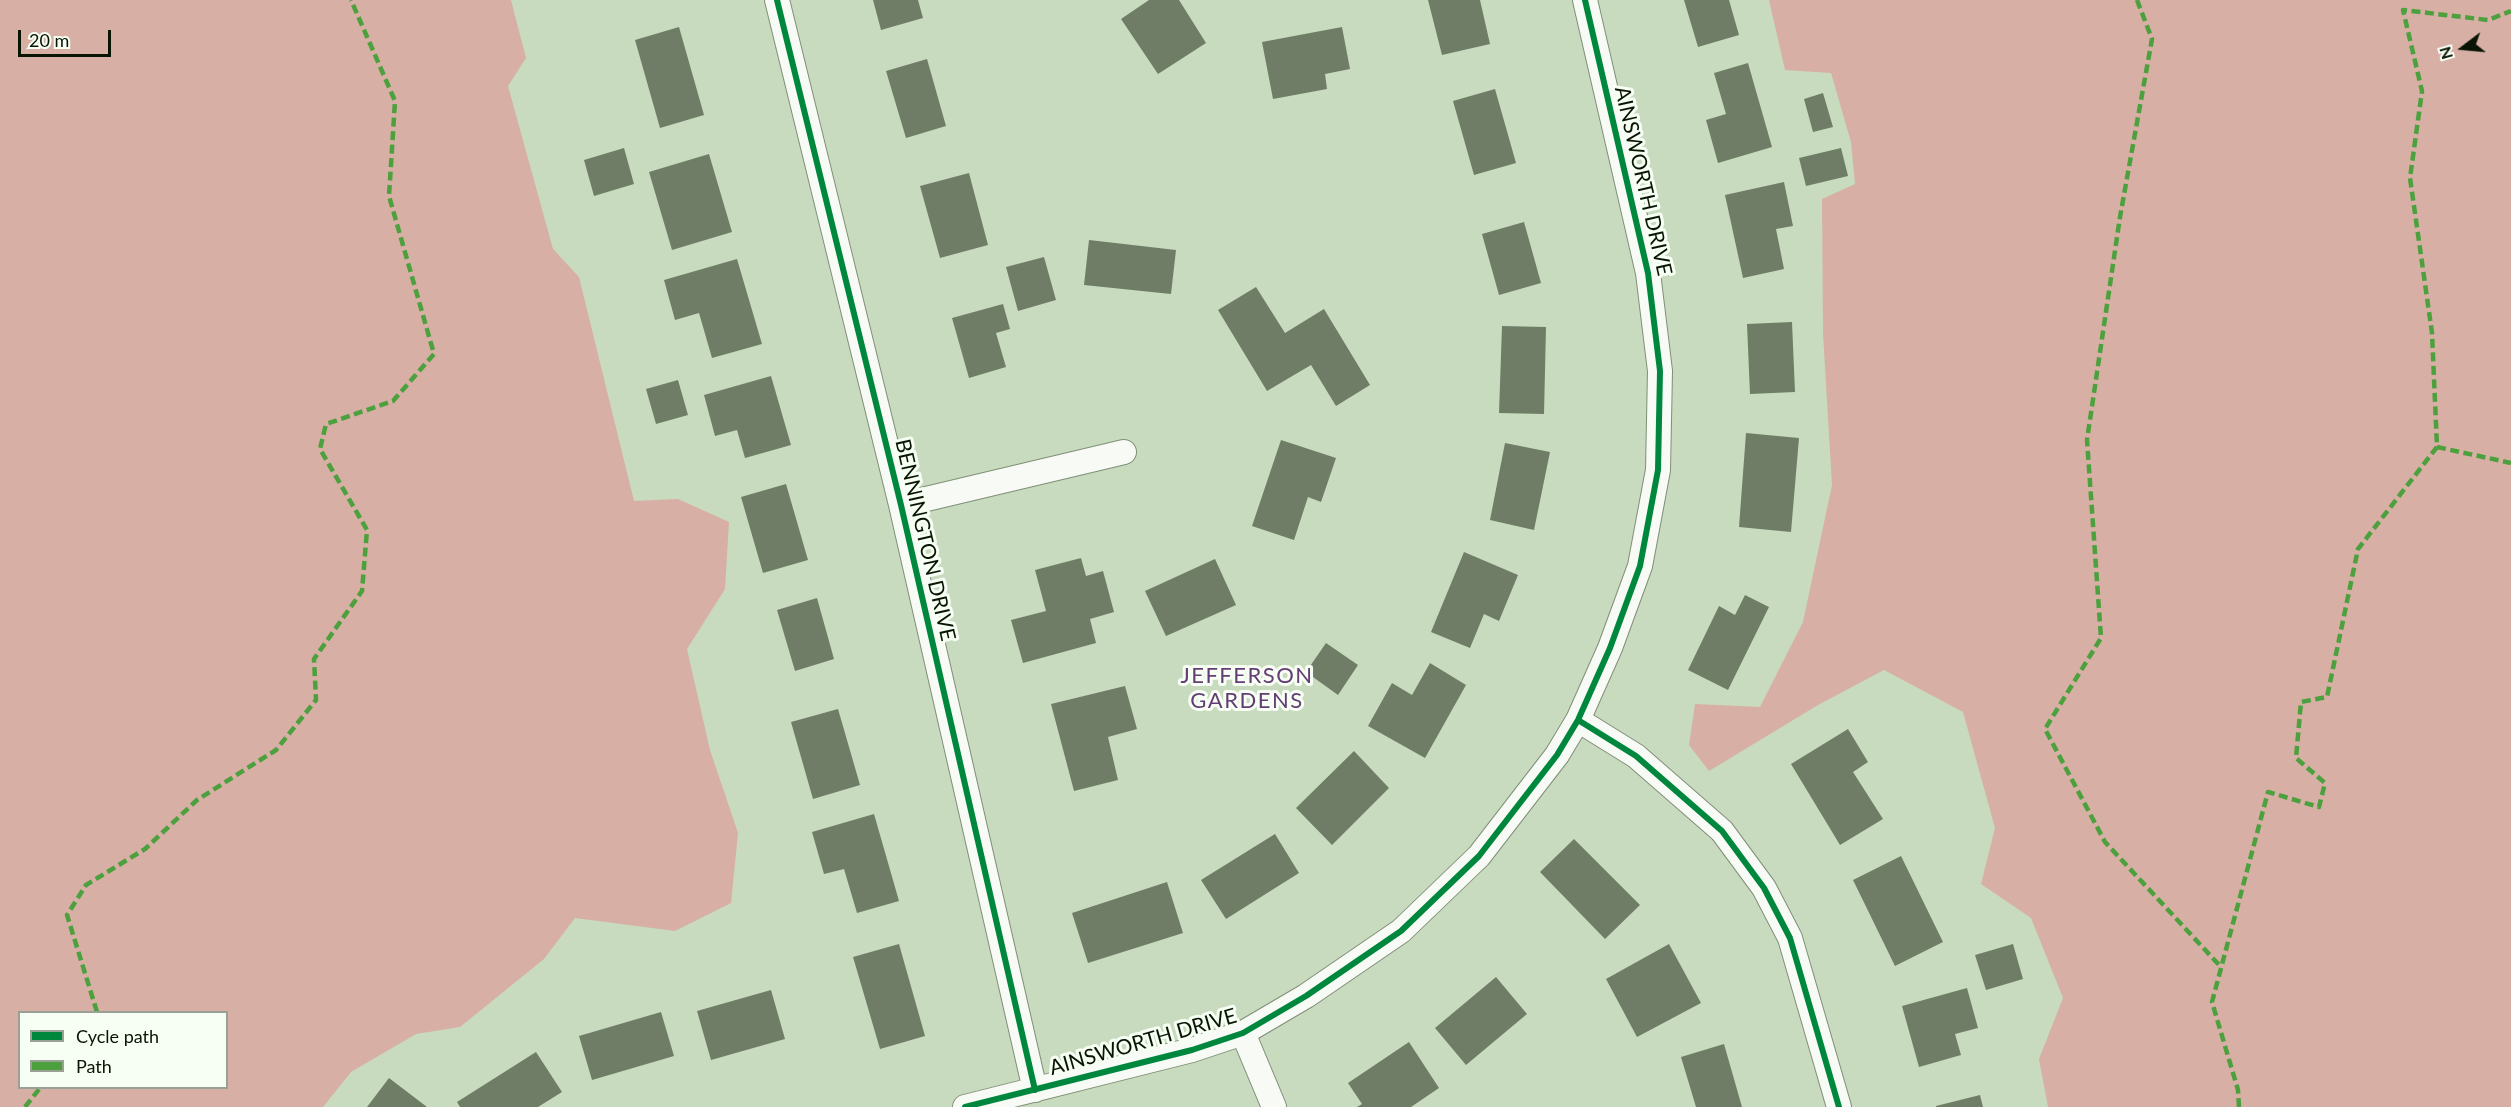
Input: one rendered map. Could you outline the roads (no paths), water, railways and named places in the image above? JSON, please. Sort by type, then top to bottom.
[{"type":"street","name":"BENNINGTON DRIVE","points":[[777,0],[901,505],[1035,1090]]},
{"type":"street","name":"AINSWORTH DRIVE","points":[[965,1107],[1192,1050],[1243,1033],[1306,996],[1401,931],[1479,856],[1557,755],[1578,720],[1610,648],[1640,566],[1658,470],[1660,372],[1648,273],[1585,0]]},
{"type":"street","points":[[901,505],[1124,452]]},
{"type":"street","points":[[1578,720],[1636,756],[1722,831],[1764,888],[1790,938],[1839,1107]]},
{"type":"street","points":[[1243,1033],[1274,1107]]},
{"type":"district","name":"JEFFERSON GARDENS","points":[[1247,688]]}]
